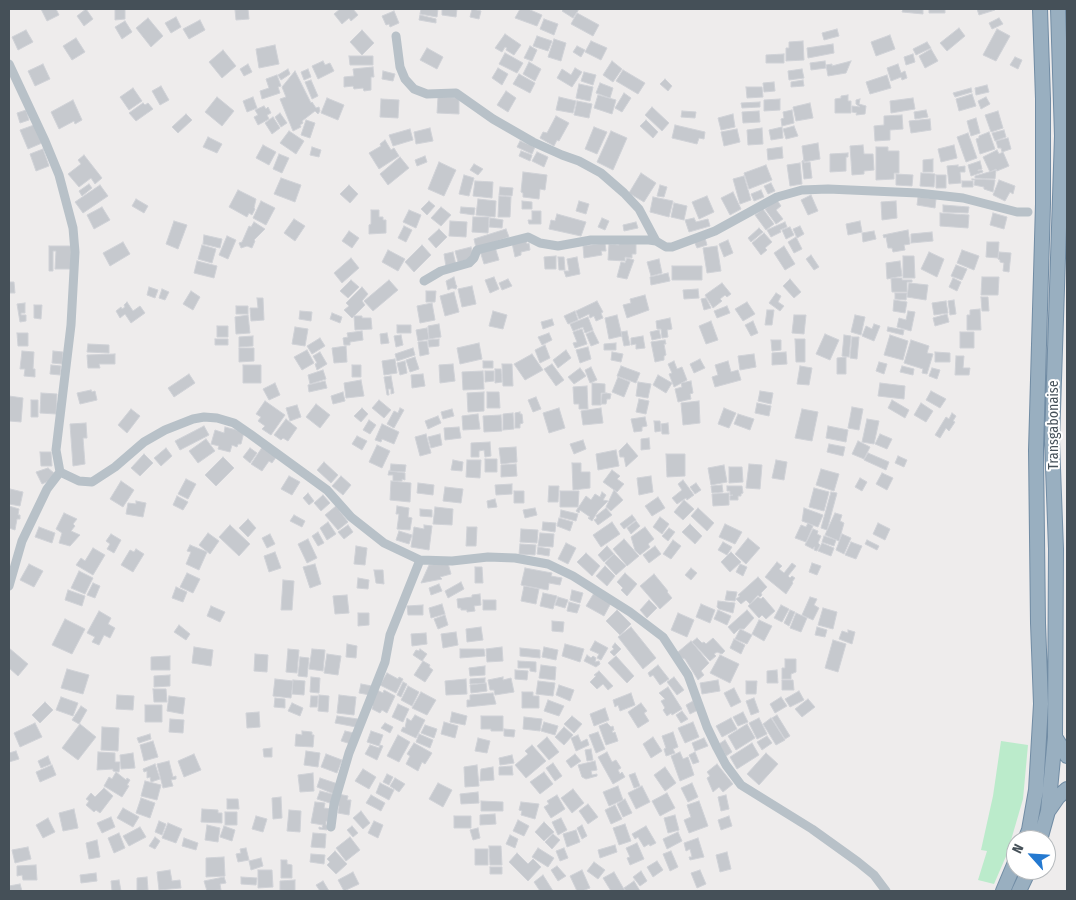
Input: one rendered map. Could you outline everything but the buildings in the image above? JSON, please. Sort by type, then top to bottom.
[{"type":"highway","name":"Transgabonaise","points":[[1029,830],[1036,790],[1041,704],[1036,450],[1043,204],[1043,99],[1040,9]]},
{"type":"highway","name":"Transgabonaise","points":[[1043,830],[1048,811],[1055,737],[1056,549],[1052,441],[1062,196],[1064,64],[1058,9]]},
{"type":"highway","points":[[1055,737],[1067,756]]},
{"type":"highway","points":[[1048,811],[1058,797],[1067,789]]},
{"type":"street","points":[[396,36],[400,67],[405,80],[414,89],[426,94],[456,93],[493,119],[533,142],[601,172],[624,192],[639,210],[656,241]]},
{"type":"street","points":[[9,64],[59,175],[73,228],[75,252],[71,325],[56,450],[60,472],[47,489],[22,542],[9,586]]},
{"type":"street","points":[[424,281],[441,271],[469,263],[474,258],[477,250],[528,237],[540,243],[558,246],[591,240],[656,241],[666,247],[683,244],[715,230],[777,197],[802,190],[918,193],[963,198],[1018,212],[1028,212]]},
{"type":"street","points":[[60,472],[79,481],[92,482],[115,467],[144,442],[165,430],[192,420],[217,418],[234,423],[327,490],[351,517],[384,543],[420,560],[452,561],[488,557],[515,558],[548,564],[573,576],[630,612],[663,637],[688,674],[710,734],[726,765],[740,785],[812,829],[858,862],[874,875],[886,891]]},
{"type":"street","points":[[331,827],[334,804],[349,753],[385,662],[390,636],[420,560]]},
{"type":"green space","points":[[1001,741],[1028,745],[1023,799],[1014,830],[1006,830],[1006,856],[994,884],[978,880],[987,851],[981,850],[993,796]]}]
